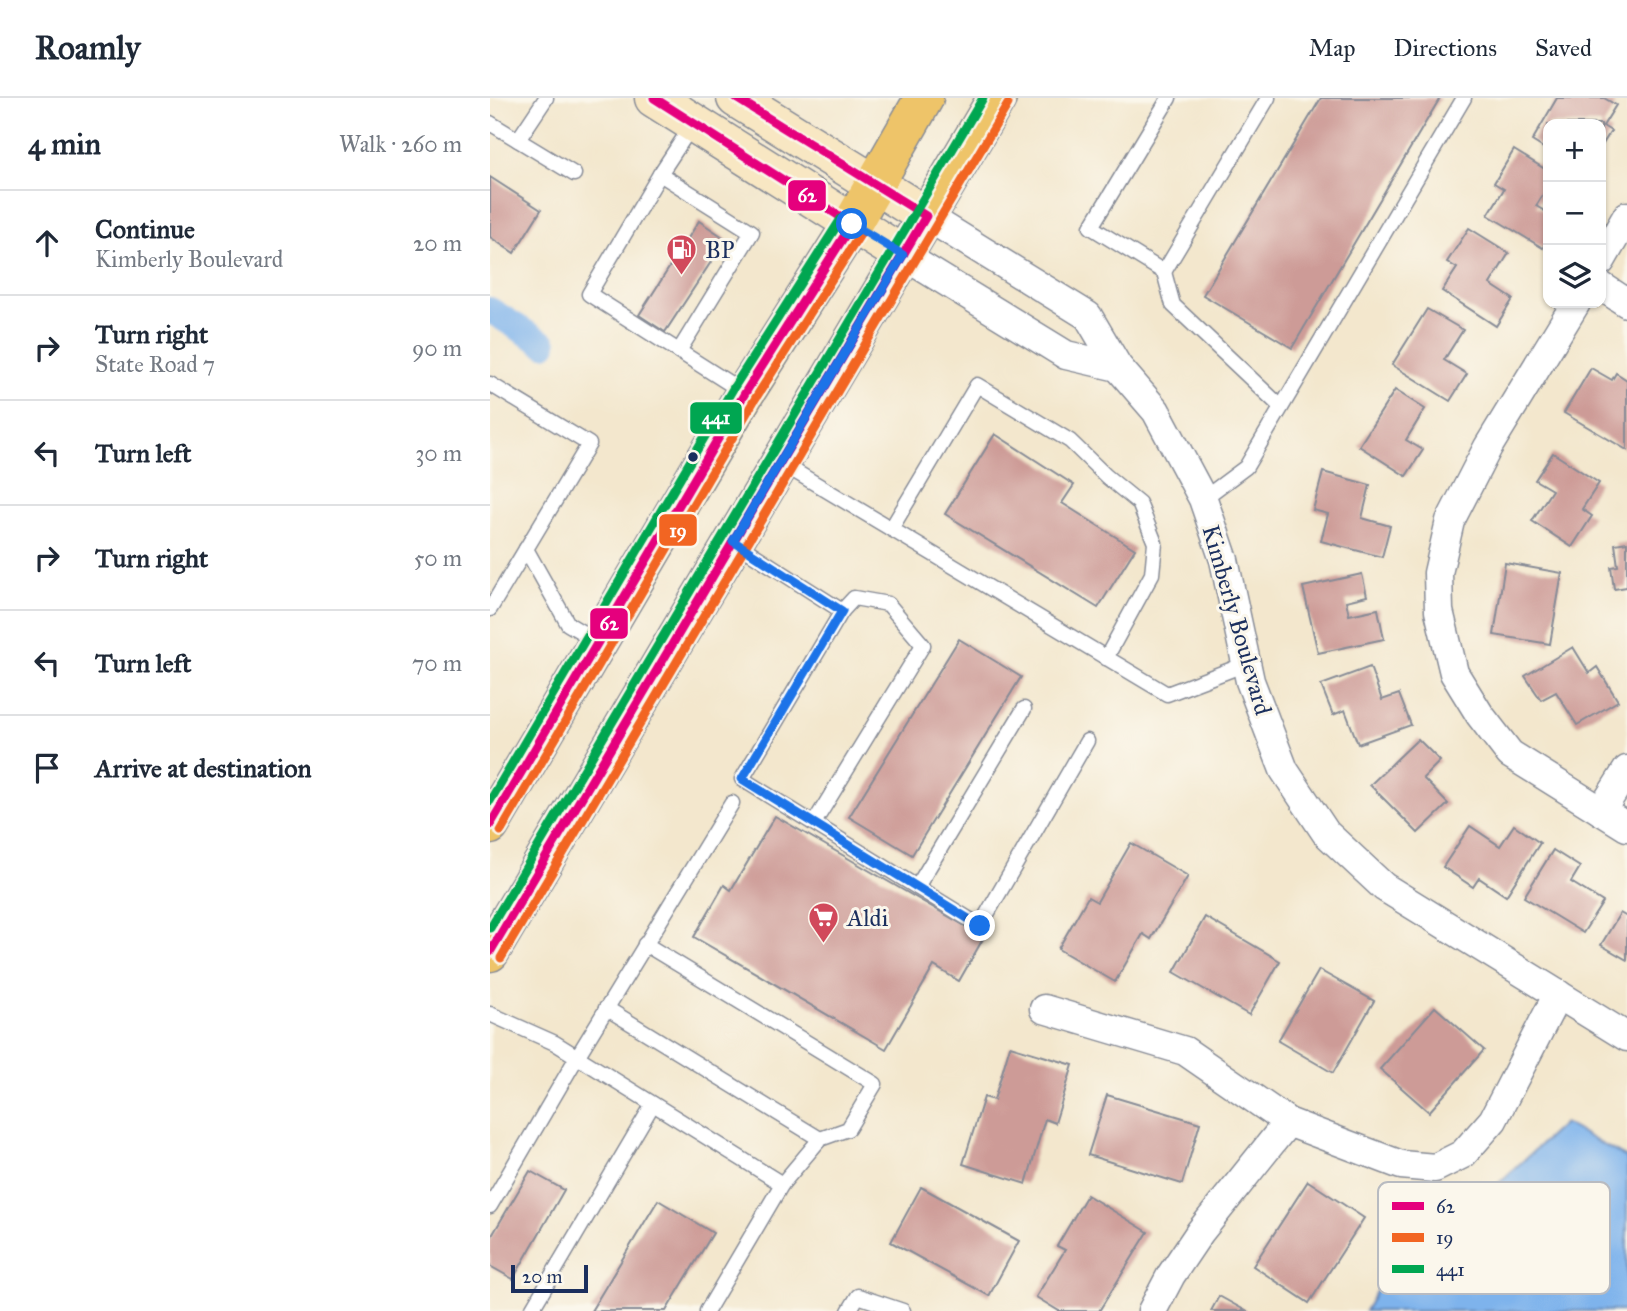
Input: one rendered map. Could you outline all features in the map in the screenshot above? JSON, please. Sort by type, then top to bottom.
[{"type":"main road","points":[[490,825],[745,393],[852,224],[924,98]]},
{"type":"main road","points":[[490,952],[996,98]]},
{"type":"street","points":[[654,98],[852,224],[1066,355],[1118,367]]},
{"type":"street","name":"Kimberly Boulevard","points":[[736,98],[1088,316],[1118,367],[1156,411],[1203,499],[1224,560],[1250,681],[1283,770],[1326,833],[1384,887],[1627,1037]]},
{"type":"street","points":[[1606,252],[1627,216]]},
{"type":"street","points":[[1606,289],[1627,303]]},
{"type":"street","points":[[1573,308],[1488,447],[1450,521],[1438,573],[1439,611],[1454,673],[1480,715],[1510,754],[1627,827]]},
{"type":"street","points":[[1601,811],[1627,770]]},
{"type":"street","points":[[1044,1009],[1185,1051],[1288,1122],[1401,1164],[1435,1168],[1463,1154],[1493,1120],[1558,994]]},
{"type":"street","points":[[1152,1311],[1171,1275],[1200,1232],[1288,1122]]},
{"type":"lane","points":[[519,140],[545,98]]},
{"type":"lane","points":[[1169,98],[1091,228],[1164,272],[1173,305],[1282,407]]},
{"type":"lane","points":[[1164,272],[1268,98]]},
{"type":"lane","points":[[1203,499],[1246,467],[1464,98]]},
{"type":"lane","points":[[490,123],[574,174]]},
{"type":"lane","points":[[694,123],[660,174],[589,294],[745,393]]},
{"type":"lane","points":[[660,174],[752,232],[679,351]]},
{"type":"lane","points":[[490,384],[589,443],[490,609]]},
{"type":"lane","points":[[891,528],[977,385],[1070,441],[1139,503],[1155,543],[1152,574],[1106,658]]},
{"type":"lane","points":[[780,462],[1167,694],[1246,664]]},
{"type":"lane","points":[[733,541],[842,611]]},
{"type":"lane","points":[[526,550],[568,624],[598,642]]},
{"type":"lane","points":[[814,823],[923,645],[888,604],[854,598],[842,611],[742,779],[980,926],[1087,741]]},
{"type":"lane","points":[[917,887],[1024,709]]},
{"type":"lane","points":[[490,1206],[606,1008],[732,803]]},
{"type":"lane","points":[[645,944],[875,1084],[848,1129],[820,1139],[782,1184],[707,1311]]},
{"type":"lane","points":[[606,1008],[820,1139]]},
{"type":"lane","points":[[490,1014],[555,1043],[782,1184]]},
{"type":"lane","points":[[531,1311],[653,1104]]},
{"type":"lane","points":[[849,1311],[858,1296],[903,1311]]},
{"type":"water","points":[[1564,1123],[1627,1158],[1627,1311],[1365,1311],[1378,1288],[1378,1294],[1610,1294],[1610,1182],[1500,1182]]},
{"type":"building","points":[[1321,98],[1440,98],[1292,348],[1203,295]]},
{"type":"building","points":[[1557,98],[1604,98],[1616,105],[1606,121],[1606,119],[1545,119]]},
{"type":"building","points":[[1543,122],[1543,148],[1532,141]]},
{"type":"building","points":[[1514,150],[1543,168],[1543,195],[1536,206],[1543,210],[1543,248],[1488,215],[1504,189],[1494,183]]},
{"type":"building","points":[[490,177],[541,210],[514,253],[490,237]]},
{"type":"building","name":"BP","points":[[699,221],[726,239],[665,332],[639,315]]},
{"type":"building","points":[[1469,228],[1509,253],[1490,284],[1513,299],[1496,326],[1442,291],[1457,268],[1447,262]]},
{"type":"building","points":[[1427,309],[1463,330],[1444,360],[1467,374],[1450,401],[1392,365]]},
{"type":"building","points":[[1591,368],[1612,380],[1616,373],[1627,380],[1627,450],[1564,413]]},
{"type":"building","points":[[1395,390],[1425,409],[1406,440],[1423,450],[1406,476],[1359,446]]},
{"type":"building","points":[[995,434],[1074,485],[1062,503],[1135,549],[1098,608],[945,514]]},
{"type":"building","points":[[1553,453],[1599,483],[1582,509],[1592,516],[1572,547],[1532,521],[1552,490],[1535,480]]},
{"type":"building","points":[[1323,472],[1370,485],[1362,518],[1390,526],[1382,557],[1321,541],[1328,514],[1313,510]]},
{"type":"building","points":[[1627,542],[1627,587],[1614,589],[1611,567],[1618,566],[1615,544]]},
{"type":"building","points":[[1505,563],[1562,573],[1550,644],[1494,635]]},
{"type":"building","points":[[1362,574],[1367,596],[1346,601],[1349,615],[1378,609],[1384,639],[1318,653],[1303,587]]},
{"type":"building","points":[[959,639],[1021,677],[912,855],[849,817]]},
{"type":"building","points":[[1573,647],[1589,673],[1597,667],[1618,701],[1577,725],[1556,692],[1541,700],[1525,676]]},
{"type":"building","points":[[1370,667],[1382,700],[1399,694],[1411,725],[1358,744],[1345,710],[1333,715],[1321,685]]},
{"type":"building","points":[[1418,739],[1440,761],[1423,778],[1448,804],[1418,833],[1370,785]]},
{"type":"building","points":[[775,816],[984,937],[959,981],[934,966],[886,1049],[694,937],[724,885],[731,890]]},
{"type":"building","points":[[1514,825],[1540,843],[1506,896],[1479,878],[1473,887],[1443,867],[1470,826],[1500,846]]},
{"type":"building","points":[[1131,843],[1188,876],[1151,939],[1143,934],[1115,982],[1058,949],[1088,897],[1097,902]]},
{"type":"building","points":[[1553,850],[1580,867],[1571,882],[1603,902],[1583,933],[1524,897]]},
{"type":"building","points":[[1620,913],[1627,917],[1627,960],[1601,945]]},
{"type":"building","points":[[1205,917],[1280,961],[1249,1015],[1174,972]]},
{"type":"building","points":[[1319,970],[1374,1001],[1333,1073],[1278,1041]]},
{"type":"building","points":[[1435,1007],[1484,1050],[1429,1112],[1380,1069]]},
{"type":"building","points":[[1010,1046],[1073,1065],[1055,1123],[1045,1119],[1026,1184],[963,1164],[984,1097],[994,1100]]},
{"type":"building","points":[[1107,1095],[1200,1123],[1182,1184],[1088,1155]]},
{"type":"building","points":[[530,1171],[564,1190],[513,1279],[490,1266],[490,1239]]},
{"type":"building","points":[[1308,1181],[1364,1218],[1309,1303],[1253,1266]]},
{"type":"building","points":[[921,1187],[1019,1241],[989,1296],[891,1242]]},
{"type":"building","points":[[1087,1195],[1148,1232],[1099,1311],[1059,1311],[1036,1297],[1065,1250],[1057,1246]]},
{"type":"building","points":[[658,1200],[713,1233],[666,1311],[591,1311]]},
{"type":"building","points":[[1219,1296],[1246,1311],[1211,1311]]},
{"type":"waterway","points":[[490,310],[544,344]]},
{"type":"transit line","name":"62","points":[[490,825],[745,393],[852,224],[654,98]]},
{"type":"transit line","name":"62","points":[[490,952],[926,216],[736,98]]},
{"type":"transit line","name":"441","points":[[490,928],[983,98]]},
{"type":"transit line","name":"19","points":[[501,958],[1008,104]]},
{"type":"transit line","name":"441","points":[[490,801],[734,387],[841,219]]},
{"type":"transit line","name":"19","points":[[501,831],[755,399],[861,233]]},
{"type":"place","name":"BP","points":[[682,277]]},
{"type":"place","name":"Aldi","points":[[824,945]]},
{"type":"route","points":[[852,224],[903,255],[733,541],[842,611],[742,779],[980,926]]}]
